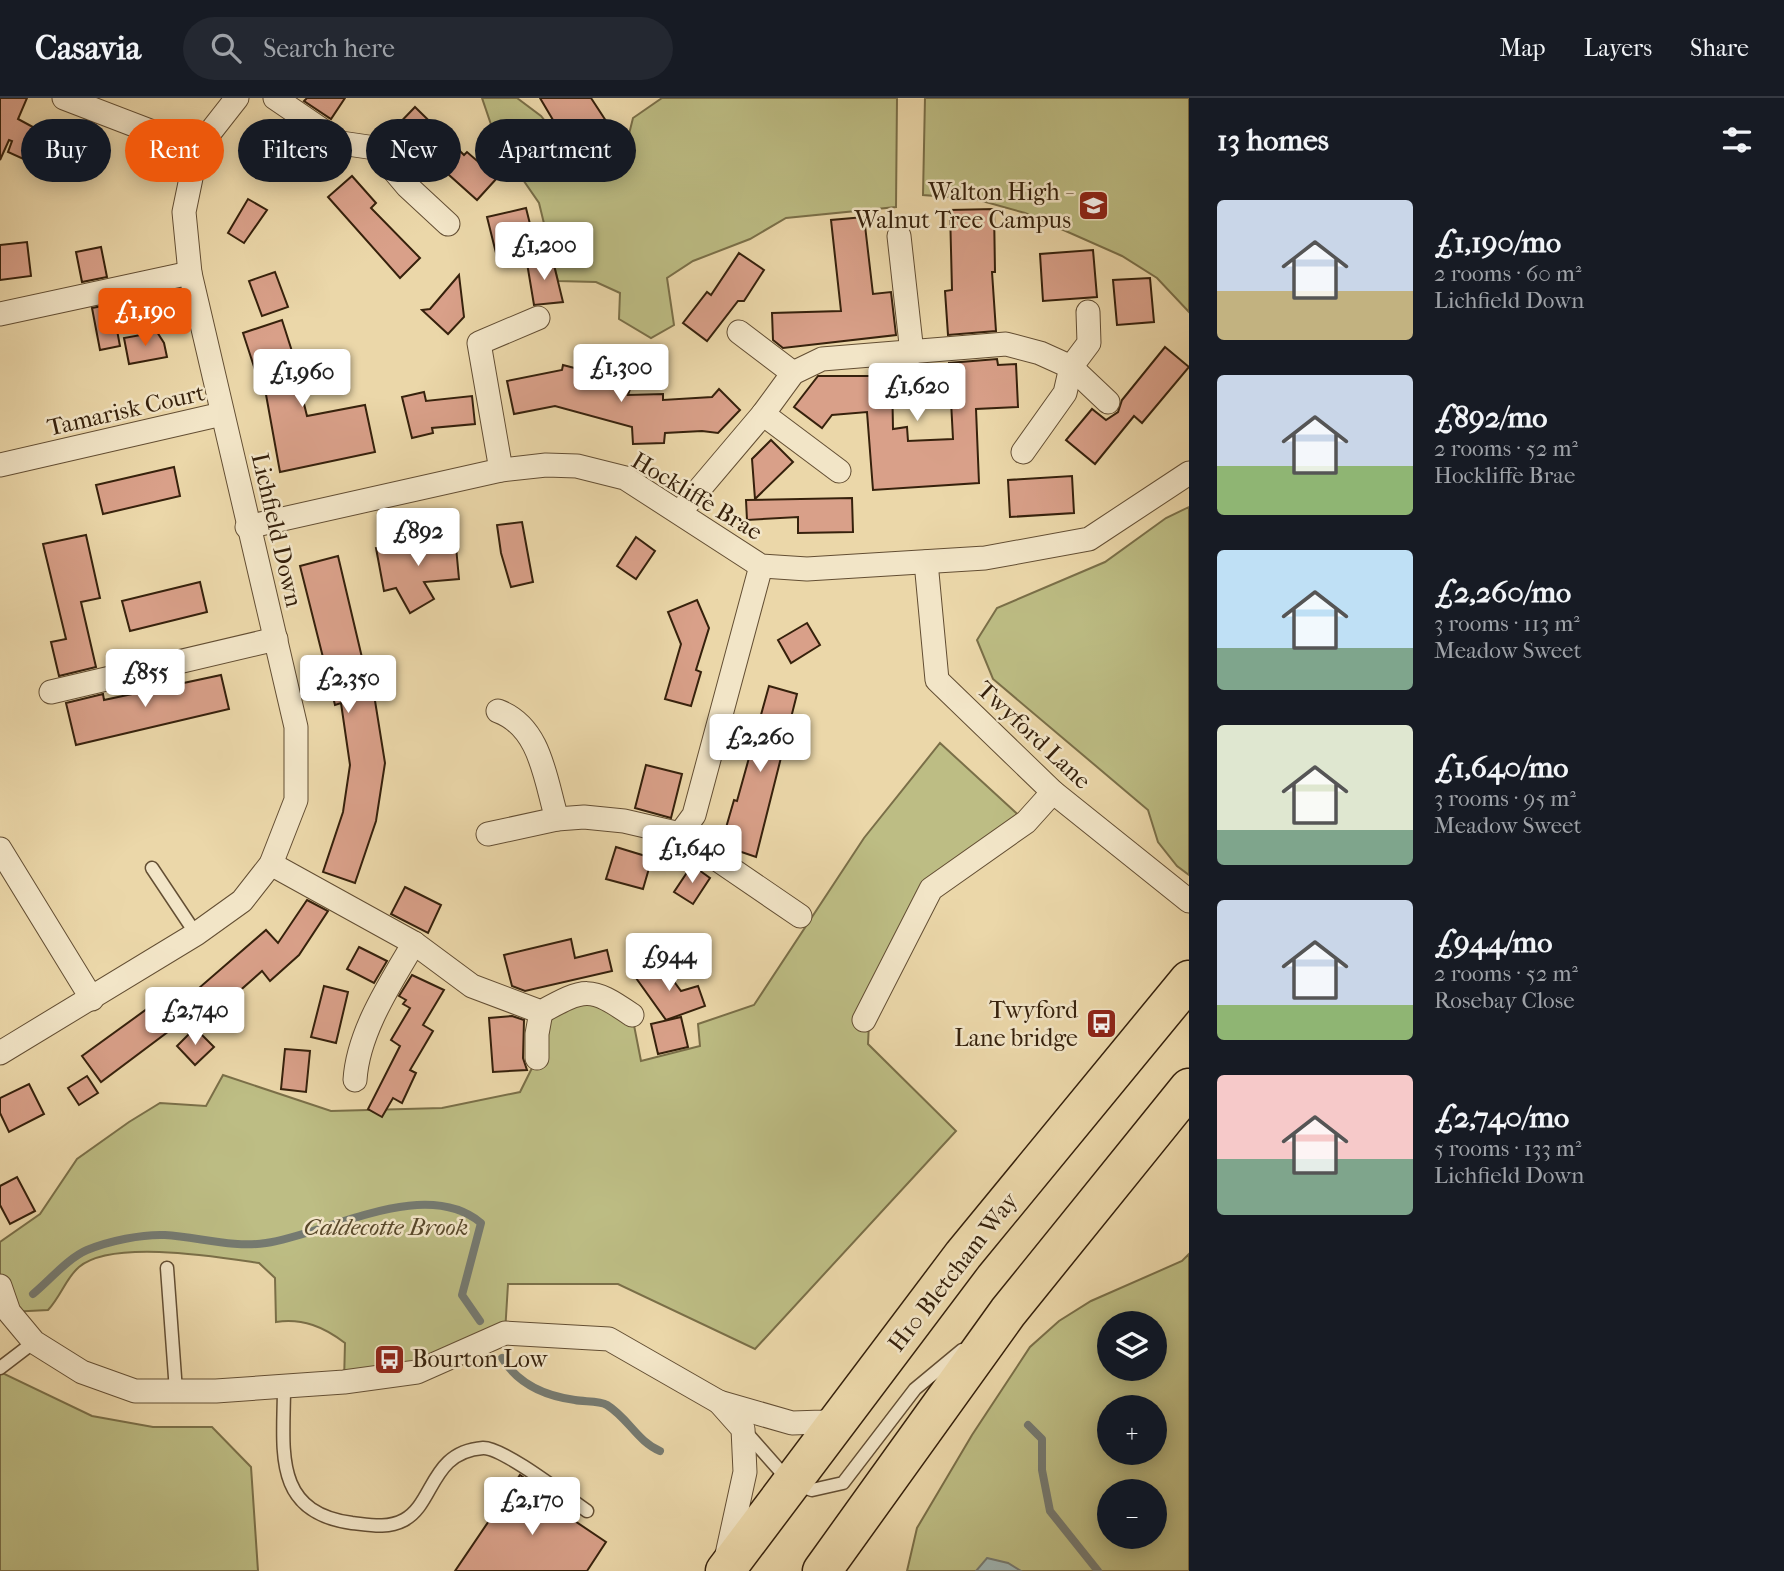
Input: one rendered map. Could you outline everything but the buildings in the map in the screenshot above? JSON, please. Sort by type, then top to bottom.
[{"type":"highway","name":"H10 Bletcham Way","points":[[724,1571],[963,1255],[1179,991]]},
{"type":"highway","points":[[826,1568],[1008,1312],[1189,1088]]},
{"type":"street","points":[[64,98],[125,121]]},
{"type":"street","name":"Lichfield Down","points":[[221,119],[237,98]]},
{"type":"street","points":[[275,98],[341,143],[375,148],[407,186],[448,224]]},
{"type":"street","name":"Lichfield Down","points":[[0,1053],[196,934],[242,901],[271,864],[296,800],[296,727],[247,527],[190,273],[184,212],[190,182]]},
{"type":"street","points":[[899,236],[912,353]]},
{"type":"street","points":[[0,314],[190,273]]},
{"type":"street","points":[[1023,452],[1065,393],[1071,367],[1089,343],[1088,312]]},
{"type":"street","points":[[500,470],[479,343],[538,318]]},
{"type":"street","points":[[739,332],[793,373]]},
{"type":"street","points":[[680,512],[763,414],[793,373],[822,359],[1006,344],[1040,353],[1071,367],[1108,402]]},
{"type":"street","name":"Tamarisk Court","points":[[0,465],[222,414]]},
{"type":"street","points":[[763,414],[839,471]]},
{"type":"street","name":"Hockliffe Brae","points":[[247,527],[500,470],[546,465],[577,466],[625,478],[761,566],[807,569],[985,558],[1089,539],[1189,473]]},
{"type":"street","name":"Twyford Lane","points":[[926,562],[937,680],[1053,792],[1189,901]]},
{"type":"street","points":[[680,834],[694,815],[761,566]]},
{"type":"street","points":[[51,692],[276,639]]},
{"type":"street","points":[[498,712],[512,717],[534,740],[557,818]]},
{"type":"street","points":[[864,1020],[931,889],[1026,822],[1053,792]]},
{"type":"street","points":[[488,834],[557,818],[584,817],[624,821],[680,834],[800,916]]},
{"type":"street","points":[[0,849],[92,999]]},
{"type":"street","points":[[271,864],[414,943],[472,986],[541,1012],[579,992],[606,997],[632,1015]]},
{"type":"street","points":[[355,1080],[356,1064],[383,996],[414,943]]},
{"type":"street","points":[[537,1058],[541,1012]]},
{"type":"street","points":[[0,1286],[9,1312],[34,1342],[82,1372],[135,1391],[285,1386],[417,1372],[505,1333],[610,1339],[719,1402],[792,1423],[842,1418]]},
{"type":"street","points":[[719,1402],[743,1429],[745,1472],[724,1571]]},
{"type":"lane","points":[[152,868],[196,934]]},
{"type":"lane","points":[[167,1268],[176,1391]]},
{"type":"lane","points":[[743,1429],[790,1482],[812,1490],[843,1483],[915,1389],[1008,1312]]},
{"type":"lane","points":[[0,1368],[34,1342]]},
{"type":"lane","points":[[285,1386],[286,1464],[297,1499],[314,1514],[339,1521],[386,1527],[406,1519],[441,1468],[467,1450],[488,1448],[511,1459],[587,1511]]},
{"type":"green space","points":[[482,98],[517,98],[543,119],[489,119]]},
{"type":"green space","points":[[662,98],[897,98],[896,207],[786,218],[750,239],[693,261],[667,278],[674,325],[651,338],[619,319],[620,293],[596,282],[558,281],[539,203],[525,182],[636,182],[636,119],[633,118]]},
{"type":"green space","name":"Walton High - Walnut Tree Campus","points":[[925,98],[1189,98],[1189,312],[1157,278],[1122,256],[1025,213],[975,199],[923,195]]},
{"type":"green space","points":[[1189,507],[1189,875],[1177,866],[1158,842],[1148,810],[993,679],[977,640],[997,608],[1105,562],[1166,518]]},
{"type":"green space","name":"Caldecotte Brook","points":[[940,743],[1026,822],[931,889],[869,1023],[868,1044],[956,1131],[755,1349],[618,1284],[508,1284],[505,1333],[417,1372],[344,1382],[345,1343],[313,1325],[295,1321],[276,1322],[275,1278],[259,1263],[166,1252],[115,1254],[95,1259],[74,1271],[48,1310],[9,1312],[0,1293],[0,1242],[40,1214],[77,1159],[160,1103],[206,1106],[223,1075],[331,1111],[442,1108],[520,1092],[537,1058],[537,1034],[579,992],[632,1015],[641,1061],[700,1046],[698,1024],[754,1005],[864,838]]},
{"type":"green space","points":[[1189,1254],[1189,1571],[907,1571],[917,1528],[972,1435],[1030,1347],[1059,1321],[1091,1301],[1182,1261]]},
{"type":"green space","points":[[0,1372],[92,1416],[153,1427],[212,1427],[251,1467],[258,1571],[0,1571]]},
{"type":"water","points":[[987,1558],[1008,1563],[1021,1571],[976,1571]]},
{"type":"waterway","points":[[33,1294],[80,1254],[115,1241],[165,1235],[229,1243],[266,1243],[375,1212],[404,1206],[432,1205],[458,1210],[481,1223],[462,1295],[480,1321]]},
{"type":"waterway","points":[[502,1358],[524,1382],[543,1392],[607,1405],[645,1442],[660,1451]]},
{"type":"waterway","points":[[1028,1425],[1042,1439],[1042,1470],[1050,1511],[1098,1571]]},
{"type":"place","name":"Walton High - Walnut Tree Campus","points":[[1094,206]]},
{"type":"place","name":"Twyford Lane bridge","points":[[1101,1024]]},
{"type":"place","name":"Bourton Low","points":[[389,1359]]}]
